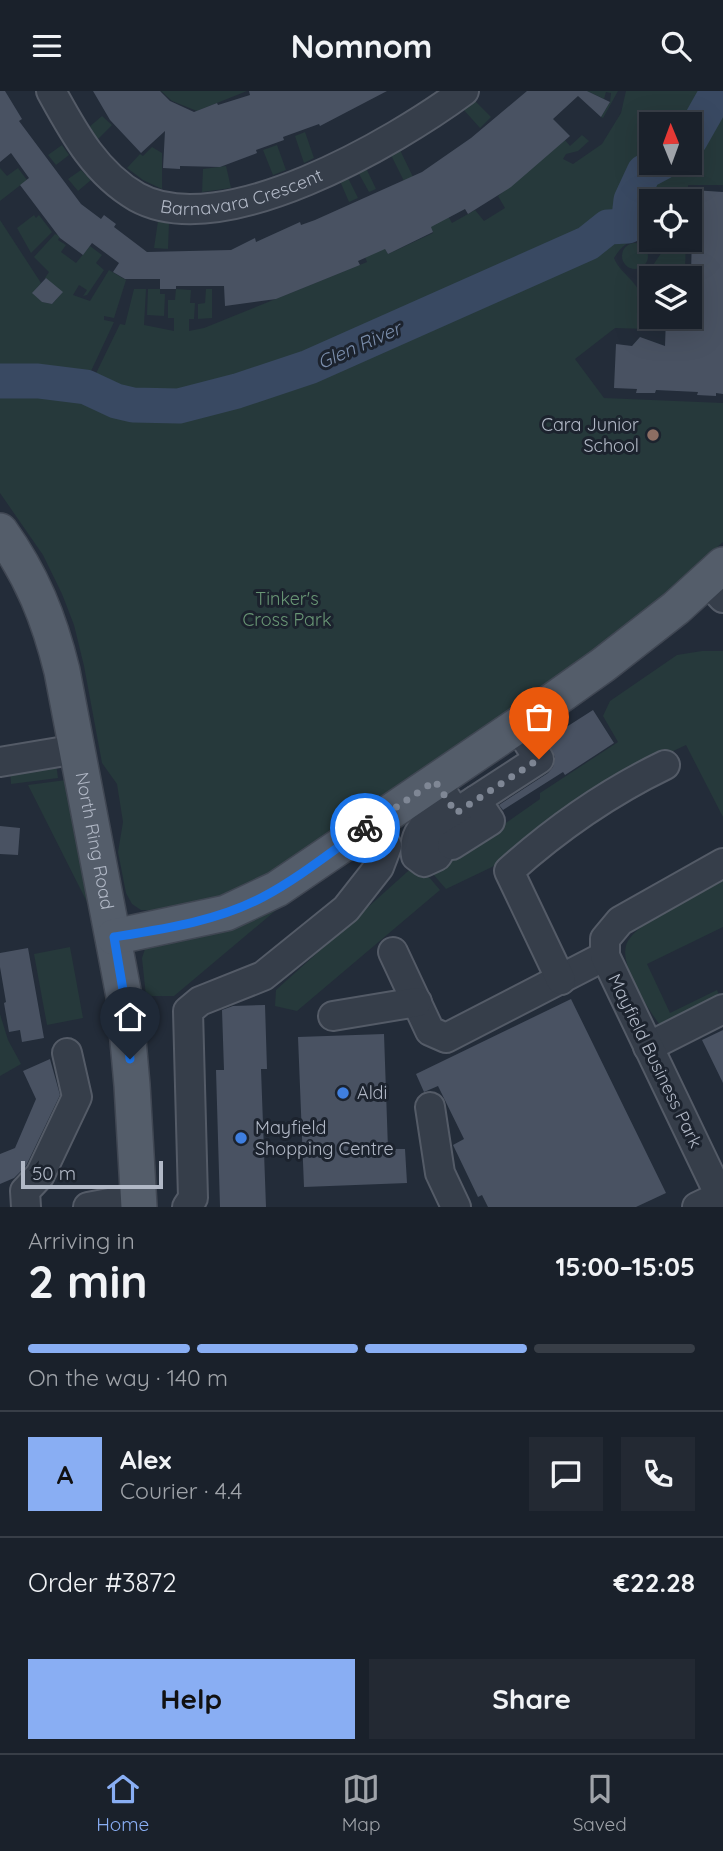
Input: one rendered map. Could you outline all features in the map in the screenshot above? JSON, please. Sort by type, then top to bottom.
[{"type":"main road","name":"North Ring Road","points":[[0,531],[36,591],[52,633],[77,749],[114,937],[128,1032],[138,1203]]},
{"type":"main road","points":[[114,937],[204,919],[246,905],[277,889],[374,822],[454,800],[517,726],[717,581]]},
{"type":"street","name":"Barnavara Crescent","points":[[51,91],[84,146],[104,172],[138,197],[153,204],[178,209],[229,205],[256,199],[302,182],[403,133],[464,91]]},
{"type":"street","points":[[0,762],[77,749]]},
{"type":"street","points":[[561,980],[509,871],[545,839],[584,810],[624,785],[665,765]]},
{"type":"street","points":[[454,800],[490,821],[424,862],[415,856],[414,847],[423,824],[454,800]]},
{"type":"street","points":[[187,1207],[193,1198],[188,1011],[200,1001],[263,976],[346,909],[379,867],[387,846],[374,822]]},
{"type":"street","name":"Mayfield Business Park","points":[[713,1199],[648,1047],[605,957],[605,939],[620,921],[723,863]]},
{"type":"street","points":[[393,952],[430,1031],[446,1038],[605,957]]},
{"type":"street","points":[[333,1016],[417,1002]]},
{"type":"street","points":[[648,1047],[723,1009]]},
{"type":"street","points":[[26,1207],[25,1191],[40,1175],[77,1097],[67,1053]]},
{"type":"street","points":[[430,1107],[440,1173],[456,1207]]},
{"type":"street","points":[[88,1207],[125,1200],[138,1203]]},
{"type":"green space","points":[[149,91],[161,91],[147,105]]},
{"type":"green space","points":[[161,91],[247,91],[197,111],[172,101]]},
{"type":"green space","points":[[587,91],[618,91],[603,118],[601,117],[610,102],[611,93],[606,92],[604,99]]},
{"type":"green space","name":"Tinker's Cross Park","points":[[626,91],[723,91],[723,185],[688,185],[688,189],[639,189],[639,240],[624,246],[614,258],[639,292],[639,329],[615,328],[575,359],[604,398],[723,403],[723,542],[616,637],[253,884],[220,897],[165,911],[141,910],[132,904],[126,893],[118,852],[123,822],[117,784],[102,763],[74,625],[43,555],[0,493],[0,220],[41,283],[33,293],[42,302],[52,304],[62,293],[45,278],[49,272],[34,257],[55,234],[60,236],[58,240],[66,245],[61,252],[76,263],[90,246],[102,255],[96,263],[104,270],[87,295],[83,296],[87,290],[79,285],[73,295],[90,301],[109,270],[126,280],[114,318],[104,316],[104,320],[114,322],[79,392],[85,396],[120,324],[125,325],[134,289],[146,289],[144,325],[174,331],[174,318],[168,318],[168,300],[175,300],[176,289],[191,290],[190,303],[195,303],[194,319],[189,319],[189,331],[204,328],[367,262],[364,254],[381,241],[388,254],[433,233],[420,205],[437,197],[452,223],[475,210],[484,221],[505,208],[498,196],[565,140],[570,146],[582,135],[589,141],[578,151],[566,154],[563,159],[573,164],[602,144],[621,113]]},
{"type":"green space","points":[[474,100],[491,117],[480,128],[463,109]]},
{"type":"green space","points":[[102,116],[112,125],[97,140],[88,128]]},
{"type":"green space","points":[[305,132],[314,158],[304,163],[295,136]]},
{"type":"green space","points":[[62,145],[69,155],[56,165],[48,155]]},
{"type":"green space","points":[[277,145],[286,170],[273,175],[263,150]]},
{"type":"green space","points":[[152,147],[162,153],[162,189],[127,168],[140,154],[143,156]]},
{"type":"green space","points":[[400,150],[413,177],[404,181],[391,155]]},
{"type":"green space","points":[[226,166],[231,188],[202,192],[203,169]]},
{"type":"green space","points":[[0,168],[7,176],[18,168],[27,180],[0,201]]},
{"type":"green space","points":[[366,168],[376,189],[369,192],[358,172]]},
{"type":"green space","points":[[81,170],[91,180],[78,191],[68,179]]},
{"type":"green space","points":[[348,178],[358,198],[349,202],[340,181]]},
{"type":"green space","points":[[34,215],[36,218],[39,215],[52,232],[31,253],[17,228]]},
{"type":"green space","points":[[158,221],[169,223],[168,249],[154,248]]},
{"type":"green space","points":[[630,244],[639,244],[639,252],[647,252],[647,261],[639,268],[630,268],[623,261],[623,251]]},
{"type":"green space","points":[[661,252],[686,252],[685,266],[652,266]]},
{"type":"green space","points":[[148,289],[160,289],[160,294],[165,294],[164,316],[147,315]]},
{"type":"green space","points":[[206,289],[212,289],[212,318],[198,319],[198,304],[205,303]]},
{"type":"green space","points":[[723,651],[723,817],[686,745],[635,769],[578,805],[492,867],[446,889],[433,874],[540,799],[540,793],[618,742],[603,716],[610,701],[677,655]]},
{"type":"green space","points":[[56,763],[58,778],[11,784],[10,769]]},
{"type":"green space","points":[[66,780],[90,904],[28,785]]},
{"type":"green space","points":[[417,863],[440,890],[297,1011],[275,1006],[276,990]]},
{"type":"green space","points":[[723,879],[723,927],[647,964],[670,1013],[717,990],[720,997],[668,1025],[660,1025],[631,976],[625,954],[626,946],[631,937],[654,918]]},
{"type":"green space","points":[[287,901],[174,996],[146,996],[142,958],[145,949],[182,939]]},
{"type":"green space","points":[[70,947],[83,1018],[47,1025],[34,954]]},
{"type":"green space","points":[[0,1014],[8,1040],[21,1064],[0,1076]]},
{"type":"building","points":[[0,91],[5,91],[22,119],[19,121],[81,204],[101,219],[104,215],[116,224],[114,227],[147,252],[231,250],[255,238],[256,242],[300,222],[301,225],[315,220],[422,172],[471,138],[527,91],[587,91],[610,102],[601,117],[578,96],[553,119],[570,136],[511,187],[468,214],[465,209],[431,227],[433,232],[388,254],[385,249],[358,261],[360,265],[276,299],[225,306],[224,286],[176,286],[176,289],[160,289],[160,279],[125,279],[113,272],[119,263],[92,243],[83,255],[60,238],[20,185],[29,178],[11,153],[0,162]]},
{"type":"building","points":[[93,91],[160,91],[170,101],[194,112],[250,95],[249,91],[387,91],[320,126],[319,124],[283,137],[284,140],[256,150],[257,153],[220,167],[180,166],[180,169],[163,168],[165,131],[141,153],[110,120]]},
{"type":"building","points":[[702,191],[723,192],[723,394],[697,395],[698,392],[656,390],[655,393],[636,393],[637,389],[614,388],[616,344],[632,346],[640,337],[665,346],[666,329],[702,329],[702,266],[691,266],[692,252],[702,252]]},
{"type":"building","points":[[46,278],[63,292],[52,304],[42,302],[32,293]]},
{"type":"building","points":[[593,710],[614,743],[503,810],[499,805],[553,767],[555,757],[546,740]]},
{"type":"building","points":[[0,826],[20,828],[18,855],[0,854]]},
{"type":"building","points":[[28,948],[44,1038],[22,1042],[20,1030],[9,1032],[0,953]]},
{"type":"building","points":[[571,999],[666,1193],[636,1207],[488,1207],[482,1195],[478,1197],[453,1145],[464,1139],[438,1086],[424,1092],[416,1074]]},
{"type":"building","name":"Mayfield Shopping Centre","points":[[265,1005],[267,1069],[261,1069],[266,1207],[220,1207],[216,1070],[224,1070],[222,1010],[233,1006]]},
{"type":"building","points":[[723,1030],[723,1083],[702,1040]]},
{"type":"building","name":"Aldi","points":[[384,1034],[388,1149],[405,1149],[407,1183],[304,1187],[298,1037]]},
{"type":"building","points":[[50,1059],[60,1095],[26,1166],[14,1178],[0,1184],[0,1154],[15,1148],[36,1099],[23,1071]]},
{"type":"waterway","name":"Glen River","points":[[702,119],[716,94],[721,91]]},
{"type":"waterway","name":"Glen River","points":[[0,381],[38,381],[86,387],[116,401],[133,405],[179,406],[237,391],[309,367],[588,243],[608,227],[628,226],[631,200],[643,175]]},
{"type":"way so far","points":[[365,828],[435,781],[456,813],[539,759]]},
{"type":"place","name":"Cara Junior School","points":[[653,435]]},
{"type":"place","name":"Aldi","points":[[343,1093]]},
{"type":"place","name":"Mayfield Shopping Centre","points":[[241,1138]]},
{"type":"route","points":[[130,1059],[124,996],[114,937],[204,919],[246,905],[277,889],[365,828]]}]
